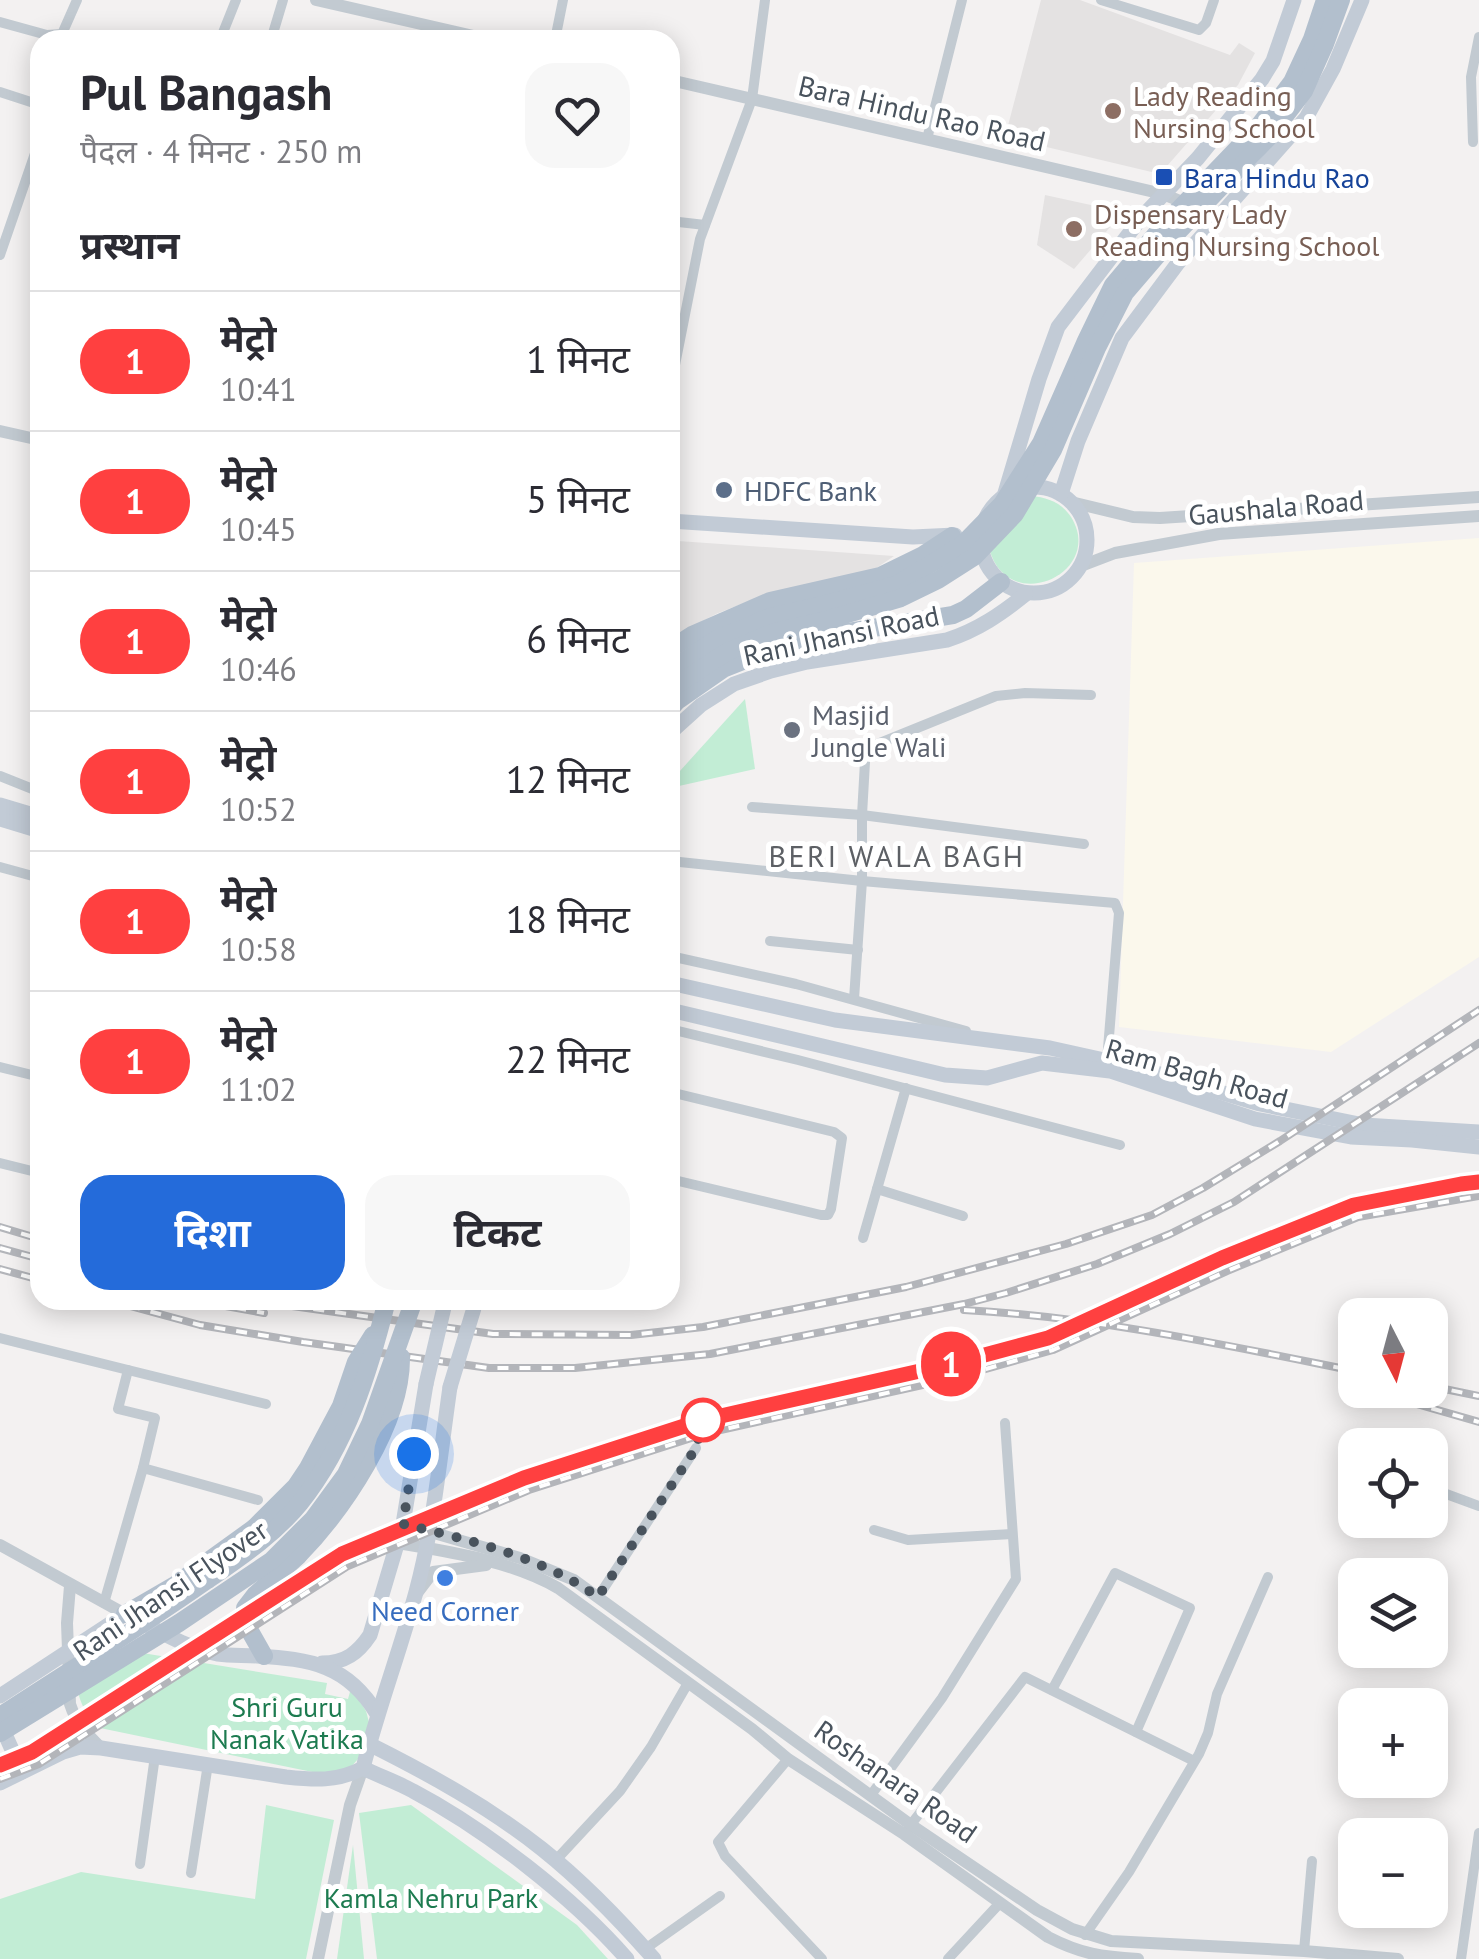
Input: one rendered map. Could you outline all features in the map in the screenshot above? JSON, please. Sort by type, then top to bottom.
[{"type":"main road","points":[[680,663],[717,638],[770,617],[896,584],[962,545],[1002,504],[1042,443],[1113,285],[1162,227],[1258,127],[1292,82],[1325,0]]},
{"type":"main road","points":[[680,683],[728,652],[774,632],[901,598],[974,557],[1015,514],[1053,450],[1125,294],[1268,138],[1304,91],[1341,0]]},
{"type":"main road","points":[[1066,498],[1078,441],[1122,338],[1178,263],[1306,118],[1362,0]]},
{"type":"main road","points":[[1004,497],[1058,327],[1141,218],[1198,158],[1262,78],[1273,61],[1293,1]]},
{"type":"main road","points":[[1033,486],[1050,489],[1078,510],[1086,526],[1088,543],[1075,576],[1061,587],[1026,594],[1001,582],[985,562],[980,546],[982,528],[988,512],[1004,497],[1033,486]]},
{"type":"main road","points":[[680,643],[770,601],[880,576],[985,520]]},
{"type":"main road","points":[[680,522],[912,537],[952,536]]},
{"type":"main road","points":[[680,699],[723,670],[794,641],[952,615],[1001,582]]},
{"type":"main road","name":"Rani Jhansi Road","points":[[680,724],[734,684],[770,670],[947,640],[992,620],[1026,594]]},
{"type":"main road","points":[[0,805],[30,814]]},
{"type":"main road","points":[[0,819],[30,828]]},
{"type":"main road","name":"Ram Bagh Road","points":[[680,986],[835,1020],[1011,1043],[1255,1119],[1351,1137],[1479,1147]]},
{"type":"main road","name":"Ram Bagh Road","points":[[680,1012],[888,1063],[974,1079],[988,1078],[1046,1056],[1107,1061],[1260,1104],[1364,1125],[1479,1132]]},
{"type":"main road","points":[[888,1063],[897,1029]]},
{"type":"main road","name":"Rani Jhansi Flyover","points":[[0,1719],[245,1554],[299,1504],[328,1462],[354,1412],[385,1310]]},
{"type":"main road","name":"Rani Jhansi Flyover","points":[[0,1733],[180,1623],[271,1561],[313,1519],[346,1474],[370,1424],[410,1310]]},
{"type":"main road","points":[[125,1614],[186,1644],[218,1654],[318,1663],[341,1660],[362,1648],[370,1634],[403,1524],[426,1384],[443,1310]]},
{"type":"main road","points":[[363,1768],[415,1594],[430,1531],[450,1387],[473,1310]]},
{"type":"main road","points":[[0,1696],[254,1528],[296,1486],[341,1406],[356,1362],[382,1322]]},
{"type":"main road","points":[[264,1656],[246,1626],[246,1608],[323,1531],[368,1461],[382,1434],[402,1371],[401,1337]]},
{"type":"main road","points":[[318,1663],[360,1689],[377,1714]]},
{"type":"main road","points":[[0,1719],[22,1772]]},
{"type":"main road","points":[[369,1744],[422,1770],[543,1850],[649,1954]]},
{"type":"main road","points":[[0,1782],[74,1748],[101,1748],[286,1778],[334,1780],[363,1768],[412,1790],[472,1827],[524,1865],[623,1954],[633,1935]]},
{"type":"street","points":[[64,30],[77,0]]},
{"type":"street","points":[[224,30],[236,0]]},
{"type":"street","points":[[275,30],[283,0]]},
{"type":"street","points":[[316,0],[444,30]]},
{"type":"street","points":[[557,30],[563,0]]},
{"type":"street","points":[[680,340],[700,239],[752,98],[765,0]]},
{"type":"street","points":[[927,139],[962,0]]},
{"type":"street","points":[[1101,0],[1199,30],[1206,23],[1214,0]]},
{"type":"street","points":[[0,22],[31,30]]},
{"type":"street","points":[[1473,142],[1471,76],[1479,37]]},
{"type":"street","name":"Bara Hindu Rao Road","points":[[680,82],[1163,194],[1218,216]]},
{"type":"street","points":[[0,92],[30,102]]},
{"type":"street","points":[[0,255],[30,168]]},
{"type":"street","points":[[680,222],[705,225]]},
{"type":"street","points":[[0,431],[30,438]]},
{"type":"street","name":"Gaushala Road","points":[[1066,498],[1133,516],[1160,518],[1479,498]]},
{"type":"street","name":"Gaushala Road","points":[[1080,566],[1115,554],[1219,534],[1479,516]]},
{"type":"street","points":[[854,999],[865,762],[870,750],[996,696],[1090,695]]},
{"type":"street","points":[[0,776],[30,788]]},
{"type":"street","points":[[752,808],[862,816],[1084,844]]},
{"type":"street","points":[[680,861],[1115,903],[1119,908],[1118,929],[1107,1061]]},
{"type":"street","points":[[0,867],[30,875]]},
{"type":"street","points":[[770,941],[858,950]]},
{"type":"street","points":[[680,958],[854,999],[1011,1043]]},
{"type":"street","points":[[680,1032],[1120,1145]]},
{"type":"street","points":[[0,1067],[30,1074]]},
{"type":"street","points":[[863,1238],[906,1088]]},
{"type":"street","points":[[680,1094],[834,1132],[840,1134],[842,1142],[828,1215],[680,1181]]},
{"type":"street","points":[[0,1163],[30,1170]]},
{"type":"street","points":[[877,1189],[963,1216]]},
{"type":"street","points":[[0,1338],[266,1404]]},
{"type":"street","points":[[104,1603],[155,1418],[118,1409],[128,1370]]},
{"type":"street","points":[[871,1795],[942,1698],[1016,1579],[1004,1423]]},
{"type":"street","points":[[598,1597],[696,1448]]},
{"type":"street","points":[[143,1468],[258,1500]]},
{"type":"street","points":[[1448,1495],[1479,1506]]},
{"type":"street","name":"Roshanara Road","points":[[403,1524],[574,1580],[871,1795],[999,1904],[1072,1955],[1138,1959]]},
{"type":"street","points":[[874,1530],[908,1540],[1012,1534]]},
{"type":"street","name":"Roshanara Road","points":[[398,1543],[533,1575],[558,1588],[788,1759],[1046,1916],[1086,1934],[1111,1941],[1398,1959]]},
{"type":"street","points":[[0,1545],[125,1614]]},
{"type":"street","points":[[415,1594],[434,1572],[493,1564]]},
{"type":"street","points":[[1052,1690],[1115,1573],[1190,1608],[1136,1732]]},
{"type":"street","points":[[1086,1934],[1129,1872],[1194,1761],[1208,1733],[1216,1694],[1268,1577]]},
{"type":"street","points":[[70,1586],[70,1704],[84,1732],[101,1748]]},
{"type":"street","points":[[908,1829],[1025,1677],[1194,1761]]},
{"type":"street","points":[[555,1861],[620,1791],[688,1683]]},
{"type":"street","points":[[140,1864],[155,1756]]},
{"type":"street","points":[[788,1759],[718,1842],[724,1856],[822,1959]]},
{"type":"street","points":[[191,1872],[208,1764]]},
{"type":"street","points":[[318,1959],[350,1805],[363,1768]]},
{"type":"street","points":[[334,1780],[350,1805]]},
{"type":"street","points":[[1461,1959],[1479,1833]]},
{"type":"street","points":[[1304,1951],[1312,1861]]},
{"type":"street","points":[[649,1954],[720,1896]]},
{"type":"street","points":[[948,1959],[999,1904]]},
{"type":"shaded area","name":"Lady Reading Nursing School","points":[[1041,0],[1080,0],[1230,55],[1239,43],[1255,53],[1238,85],[1160,174],[1005,137]]},
{"type":"shaded area","name":"Dispensary Lady Reading Nursing School","points":[[1045,195],[1123,212],[1074,269],[1037,245]]},
{"type":"shaded area","points":[[1479,538],[1479,957],[1331,1052],[1119,1027],[1134,563]]},
{"type":"shaded area","points":[[680,541],[894,556],[875,569],[764,595],[680,633]]},
{"type":"green space","points":[[1031,496],[1048,499],[1063,508],[1078,537],[1075,555],[1065,570],[1050,580],[1032,584],[1014,581],[999,569],[989,548]]},
{"type":"green space","points":[[745,699],[755,769],[680,786],[680,771]]},
{"type":"green space","name":"Shri Guru Nanak Vatika","points":[[124,1650],[327,1683],[325,1694],[348,1699],[351,1688],[369,1722],[358,1759],[351,1767],[327,1775],[100,1728],[85,1710],[77,1688]]},
{"type":"green space","points":[[266,1805],[334,1820],[306,1959],[0,1959],[0,1899],[81,1872],[255,1899]]},
{"type":"green space","name":"Kamla Nehru Park","points":[[411,1805],[577,1925],[608,1959],[377,1959],[359,1813]]},
{"type":"green space","points":[[353,1845],[364,1959],[337,1959]]},
{"type":"railway","points":[[320,1310],[493,1334],[631,1335],[703,1327],[906,1287],[1066,1244],[1152,1215],[1280,1141],[1479,1010]]},
{"type":"railway","points":[[145,1310],[200,1325],[489,1368],[575,1368],[710,1354],[964,1304],[1097,1264],[1234,1202],[1479,1043]]},
{"type":"railway","points":[[0,1779],[39,1764],[348,1566],[529,1490],[707,1433],[954,1378],[1053,1350],[1358,1217],[1479,1196]]},
{"type":"railway","points":[[0,1227],[30,1236]]},
{"type":"railway","points":[[0,1248],[30,1256]]},
{"type":"railway","points":[[0,1269],[30,1277]]},
{"type":"railway","points":[[247,1310],[264,1313]]},
{"type":"railway","points":[[964,1310],[1111,1326],[1338,1368]]},
{"type":"railway","points":[[1448,1390],[1479,1396]]},
{"type":"railway","points":[[1430,1408],[1479,1422]]},
{"type":"metro line","name":"1","points":[[0,1765],[32,1752],[342,1554],[524,1478],[703,1420],[1048,1338],[1222,1258],[1354,1205],[1479,1182]]},
{"type":"place","name":"Lady Reading Nursing School","points":[[1113,111]]},
{"type":"place","name":"Bara Hindu Rao","points":[[1164,177]]},
{"type":"place","name":"Dispensary Lady Reading Nursing School","points":[[1074,229]]},
{"type":"place","name":"HDFC Bank","points":[[724,490]]},
{"type":"place","name":"Masjid Jungle Wali","points":[[792,730]]},
{"type":"place","name":"Need Corner","points":[[445,1578]]},
{"type":"district","name":"BERI WALA BAGH","points":[[897,855]]},
{"type":"route","points":[[414,1454],[403,1524],[553,1570],[598,1597],[696,1448],[703,1420]]}]
